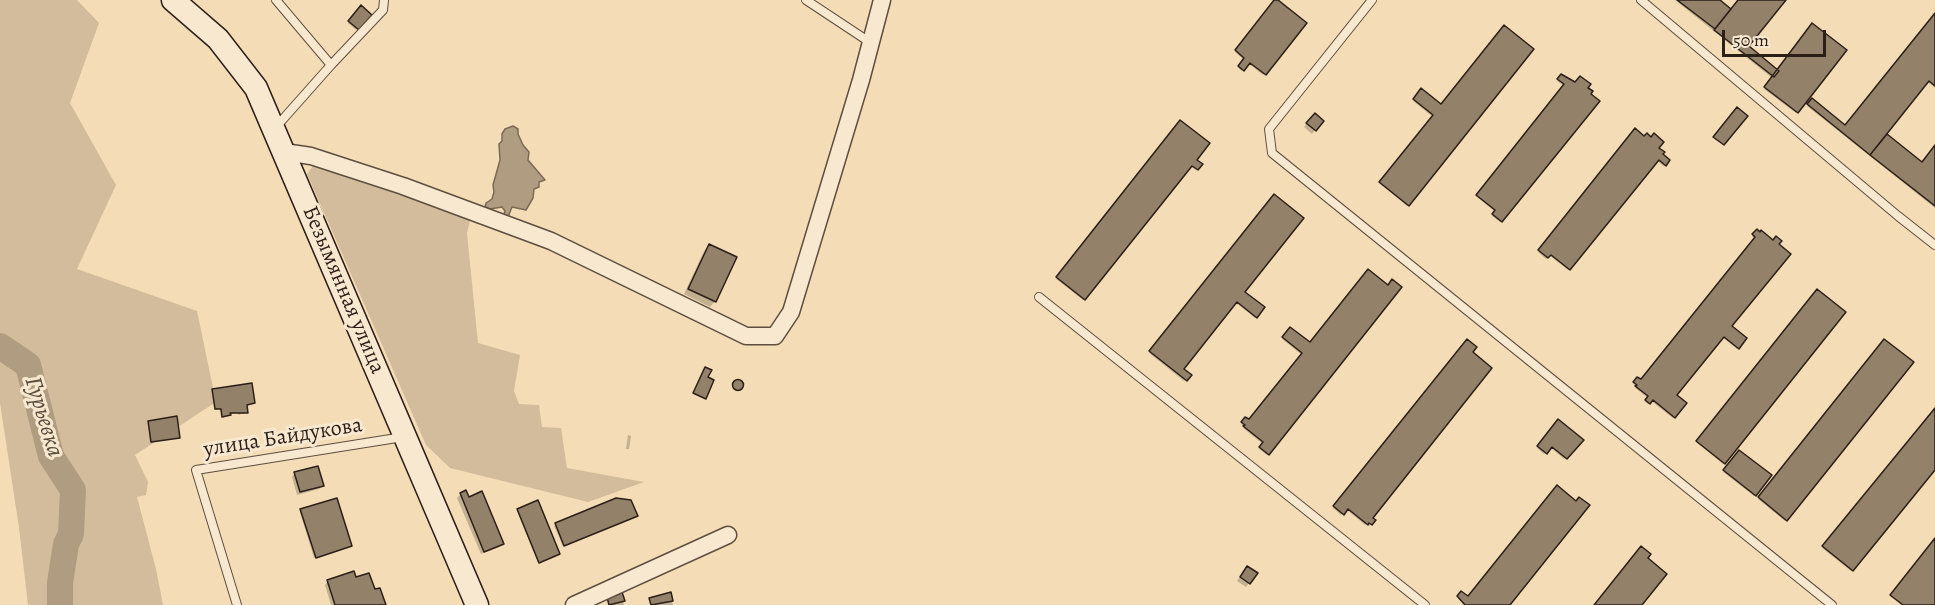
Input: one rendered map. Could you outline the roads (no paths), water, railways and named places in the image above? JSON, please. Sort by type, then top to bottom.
[{"type":"main road","name":"Безымянная улица","points":[[173,0],[218,39],[256,88],[477,605]]},
{"type":"street","points":[[284,152],[311,156],[403,186],[551,241],[746,336],[775,336],[791,312],[882,0]]},
{"type":"street","points":[[574,605],[728,535]]},
{"type":"lane","points":[[276,0],[331,65]]},
{"type":"lane","points":[[274,129],[383,10],[384,0]]},
{"type":"lane","points":[[806,0],[870,43]]},
{"type":"lane","points":[[1372,0],[1269,129],[1272,153],[1832,605]]},
{"type":"lane","points":[[1641,0],[1935,245]]},
{"type":"lane","points":[[1039,297],[1425,605]]},
{"type":"lane","name":"улица Байдукова","points":[[237,605],[196,470],[406,436]]},
{"type":"waterway","name":"Гурьевка","points":[[0,346],[28,365],[51,456],[73,490],[71,534],[66,544],[60,583],[60,605]]}]
